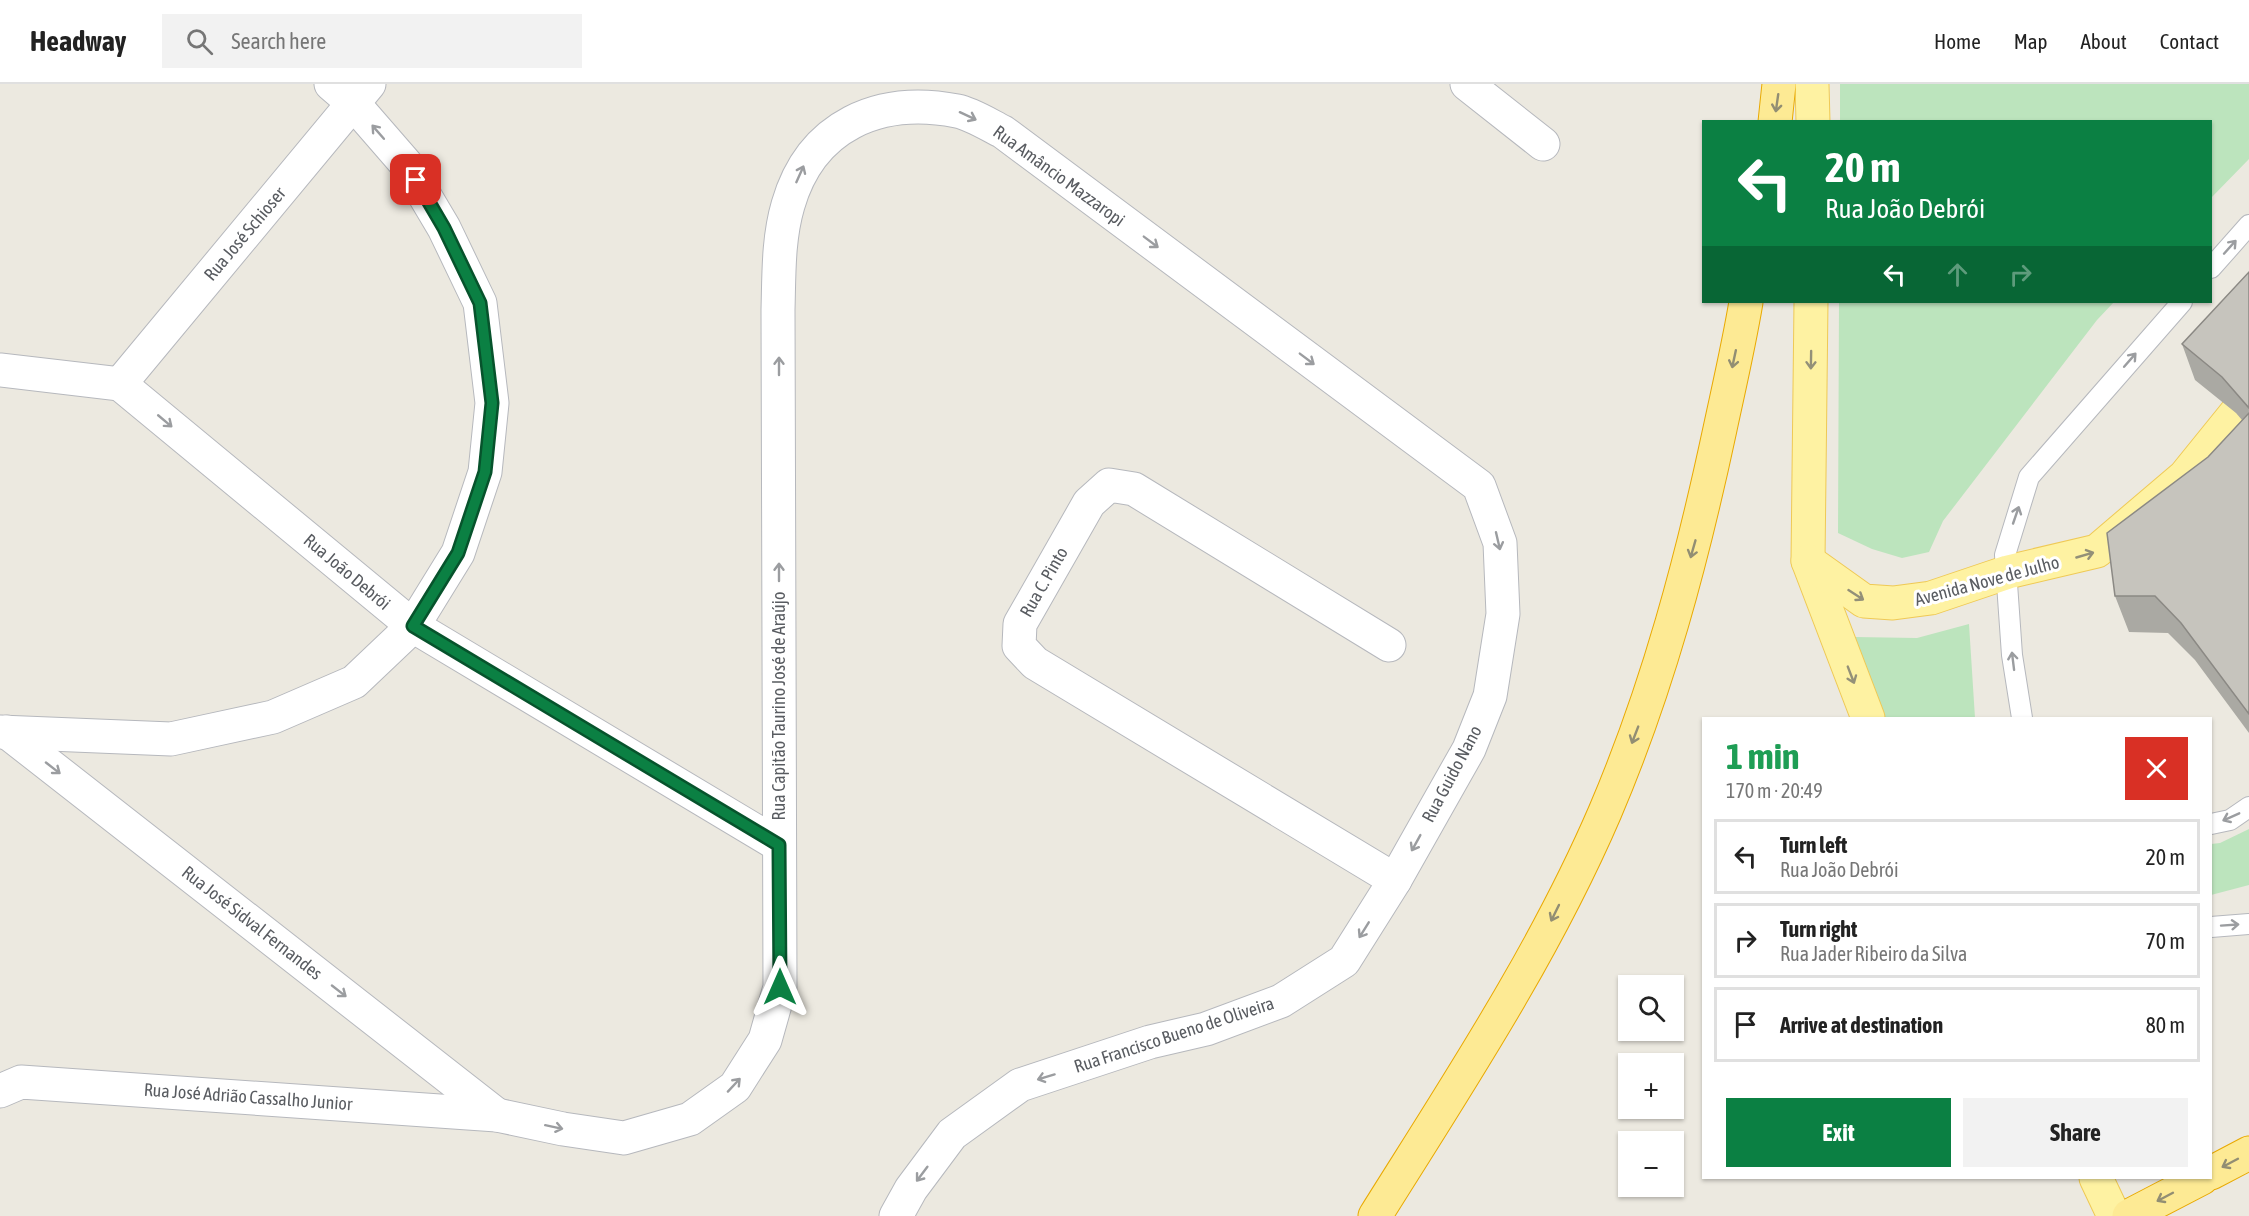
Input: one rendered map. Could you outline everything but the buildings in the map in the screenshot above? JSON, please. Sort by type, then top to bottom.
[{"type":"highway","points":[[1774,120],[1779,84]]},
{"type":"highway","points":[[1375,1216],[1477,1053],[1550,924],[1605,813],[1655,684],[1698,532],[1746,303]]},
{"type":"highway","points":[[2212,1172],[2249,1153]]},
{"type":"highway","points":[[2129,1216],[2200,1179]]},
{"type":"main road","points":[[1812,84],[1813,120]]},
{"type":"main road","points":[[1811,303],[1808,561],[1868,717]]},
{"type":"main road","name":"Avenida Nove de Julho","points":[[1808,561],[1863,601],[1893,603],[1931,598],[2008,572],[2097,551],[2185,476],[2235,413]]},
{"type":"main road","points":[[2096,1179],[2114,1216]]},
{"type":"street","points":[[1467,84],[1542,144]]},
{"type":"street","points":[[4,732],[171,739],[273,717],[354,682],[413,626],[458,553],[485,472],[492,403],[480,303],[444,228],[406,164],[351,90]]},
{"type":"street","name":"Rua José Schioser","points":[[120,384],[351,90]]},
{"type":"street","name":"Rua Amâncio Mazzaropi","points":[[779,425],[779,257],[788,205],[803,166],[830,138],[855,118],[883,110],[915,108],[958,111],[1003,132],[1479,486]]},
{"type":"street","points":[[0,370],[120,384]]},
{"type":"street","name":"Rua João Debrói","points":[[120,384],[413,626],[779,845]]},
{"type":"street","name":"Rua Capitão Taurino José de Araújo","points":[[497,1115],[563,1129],[624,1138],[690,1119],[735,1087],[765,1040],[780,987],[779,425]]},
{"type":"street","name":"Rua C. Pinto","points":[[1389,645],[1134,489],[1109,485],[1089,503],[1020,624],[1019,646],[1035,663],[1395,880]]},
{"type":"street","name":"Rua Guido Nano","points":[[1395,880],[1469,749],[1490,696],[1503,614],[1500,543],[1479,486]]},
{"type":"street","name":"Rua José Sidval Fernandes","points":[[4,732],[497,1115]]},
{"type":"street","name":"Rua Francisco Bueno de Oliveira","points":[[896,1216],[911,1189],[952,1134],[1020,1085],[1150,1042],[1206,1029],[1281,1000],[1344,961],[1395,880]]},
{"type":"street","name":"Rua José Adrião Cassalho Junior","points":[[0,1091],[21,1082],[497,1115]]},
{"type":"lane","points":[[2212,267],[2249,225]]},
{"type":"lane","points":[[2022,717],[2012,655],[2008,572],[2005,555],[2012,524],[2029,477],[2181,303]]},
{"type":"lane","points":[[2212,824],[2230,820],[2249,807]]},
{"type":"lane","points":[[2212,927],[2249,924]]},
{"type":"green space","points":[[1840,84],[2249,84],[2249,159],[2212,197],[2212,120],[1840,120]]},
{"type":"green space","points":[[1839,303],[2113,303],[2097,320],[1943,521],[1929,552],[1902,558],[1872,549],[1838,533]]},
{"type":"green space","points":[[1969,624],[1975,717],[1882,717],[1855,637],[1917,638]]},
{"type":"green space","points":[[2249,829],[2249,885],[2212,895],[2212,844],[2220,843]]},
{"type":"route","points":[[416,180],[444,228],[480,303],[492,403],[485,472],[458,553],[413,626],[779,845],[780,987]]}]
